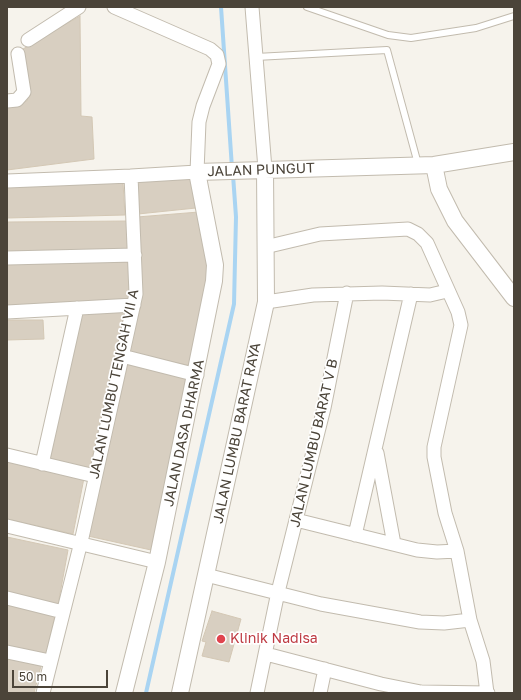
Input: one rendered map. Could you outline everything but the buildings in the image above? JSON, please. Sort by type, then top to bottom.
[{"type":"street","points":[[28,40],[79,7]]},
{"type":"street","points":[[114,7],[210,49],[217,55],[219,64],[203,106],[199,122],[205,172]]},
{"type":"street","points":[[252,7],[256,57],[260,169]]},
{"type":"street","points":[[7,101],[17,100],[24,92],[18,54]]},
{"type":"street","name":"JALAN PUNGUT","points":[[7,180],[131,176],[260,169],[426,165],[514,152]]},
{"type":"street","points":[[426,165],[455,221],[514,298]]},
{"type":"street","name":"JALAN LUMBU BARAT RAYA","points":[[180,693],[266,302],[265,247],[260,169]]},
{"type":"street","name":"JALAN DASA DHARMA","points":[[124,693],[158,562],[197,375],[214,281],[215,265],[205,172]]},
{"type":"street","name":"JALAN LUMBU TENGAH VII A","points":[[43,693],[81,542],[136,294],[131,176]]},
{"type":"street","points":[[265,247],[320,234],[408,229],[418,234],[427,243],[447,291],[458,312],[461,325],[434,447],[446,512],[457,551],[470,620],[483,661],[488,693],[421,692],[380,688],[325,669],[266,654]]},
{"type":"street","points":[[7,258],[135,255]]},
{"type":"street","points":[[266,302],[313,295],[347,293],[430,295],[447,291]]},
{"type":"street","name":"JALAN LUMBU BARAT V B","points":[[257,693],[278,592],[324,408],[347,293]]},
{"type":"street","points":[[355,535],[411,294]]},
{"type":"street","points":[[7,312],[134,305]]},
{"type":"street","points":[[42,464],[77,308]]},
{"type":"street","points":[[122,356],[197,375]]},
{"type":"street","points":[[376,448],[394,544]]},
{"type":"street","points":[[7,455],[95,476]]},
{"type":"street","points":[[296,520],[417,550],[437,552],[457,551]]},
{"type":"street","points":[[7,526],[81,542],[158,562]]},
{"type":"street","points":[[206,575],[321,604],[420,622],[444,623],[470,620]]},
{"type":"street","points":[[7,598],[63,612]]},
{"type":"street","points":[[7,652],[50,661]]},
{"type":"street","points":[[320,693],[325,669]]},
{"type":"lane","points":[[307,7],[388,35],[411,38],[432,36],[476,28],[514,16]]},
{"type":"lane","points":[[256,57],[387,50],[426,165]]},
{"type":"waterway","points":[[221,7],[232,168]]},
{"type":"waterway","points":[[146,693],[234,304],[236,217],[233,175]]},
{"type":"place","name":"Klinik Nadisa","points":[[221,639]]}]
